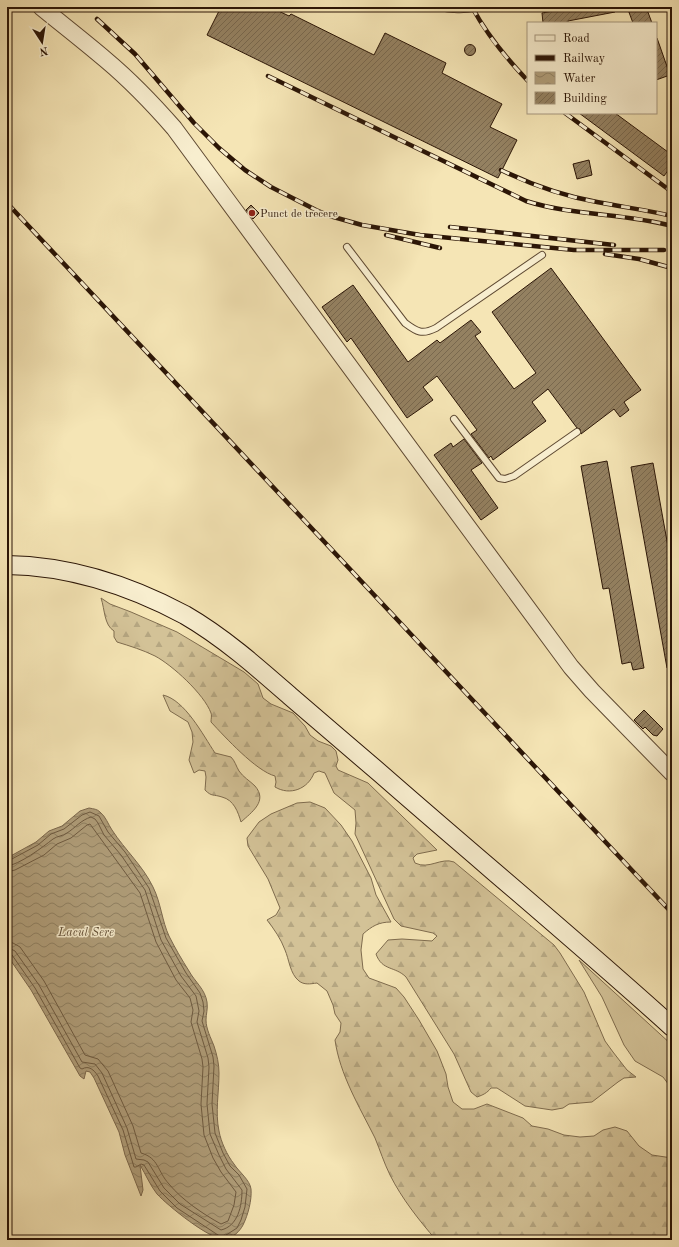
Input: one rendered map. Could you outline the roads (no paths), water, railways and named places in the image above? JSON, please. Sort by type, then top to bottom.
[{"type":"main road","points":[[7,565],[52,568],[104,580],[160,602],[187,616],[213,633],[240,652],[353,749],[672,1028]]},
{"type":"street","points":[[41,7],[107,61],[154,105],[174,128],[571,667],[592,691],[672,773]]},
{"type":"lane","points":[[440,7],[452,10],[463,10],[482,7]]},
{"type":"lane","points":[[347,247],[405,323],[418,332],[428,332],[436,328],[542,255]]},
{"type":"lane","points":[[454,419],[499,478],[505,479],[514,476],[577,432]]},
{"type":"water","name":"Lacul Sere","points":[[89,808],[97,810],[102,814],[117,837],[149,879],[156,893],[169,936],[191,975],[202,989],[206,997],[207,1027],[219,1066],[217,1117],[220,1135],[229,1157],[246,1179],[251,1189],[249,1207],[243,1225],[236,1234],[225,1239],[218,1238],[200,1229],[170,1206],[157,1194],[140,1165],[143,1190],[141,1196],[125,1155],[119,1132],[94,1078],[90,1072],[86,1071],[84,1079],[80,1076],[31,990],[7,955],[7,858],[36,842],[49,831],[62,826],[80,811]]},
{"type":"railway","points":[[472,7],[497,46],[527,80]]},
{"type":"railway","points":[[97,19],[135,54],[194,123],[219,148],[245,170],[271,187],[330,216],[362,225],[420,235],[574,250],[664,250]]},
{"type":"railway","points":[[268,76],[526,201],[544,206],[636,219],[672,226]]},
{"type":"railway","points":[[566,114],[672,192]]},
{"type":"railway","points":[[501,170],[536,185],[572,197],[672,216]]},
{"type":"railway","points":[[7,203],[672,913]]},
{"type":"railway","points":[[450,227],[614,245]]},
{"type":"railway","points":[[386,235],[440,248]]},
{"type":"railway","points":[[605,254],[639,259],[672,268]]},
{"type":"place","name":"Punct de trecere","points":[[252,213]]}]
